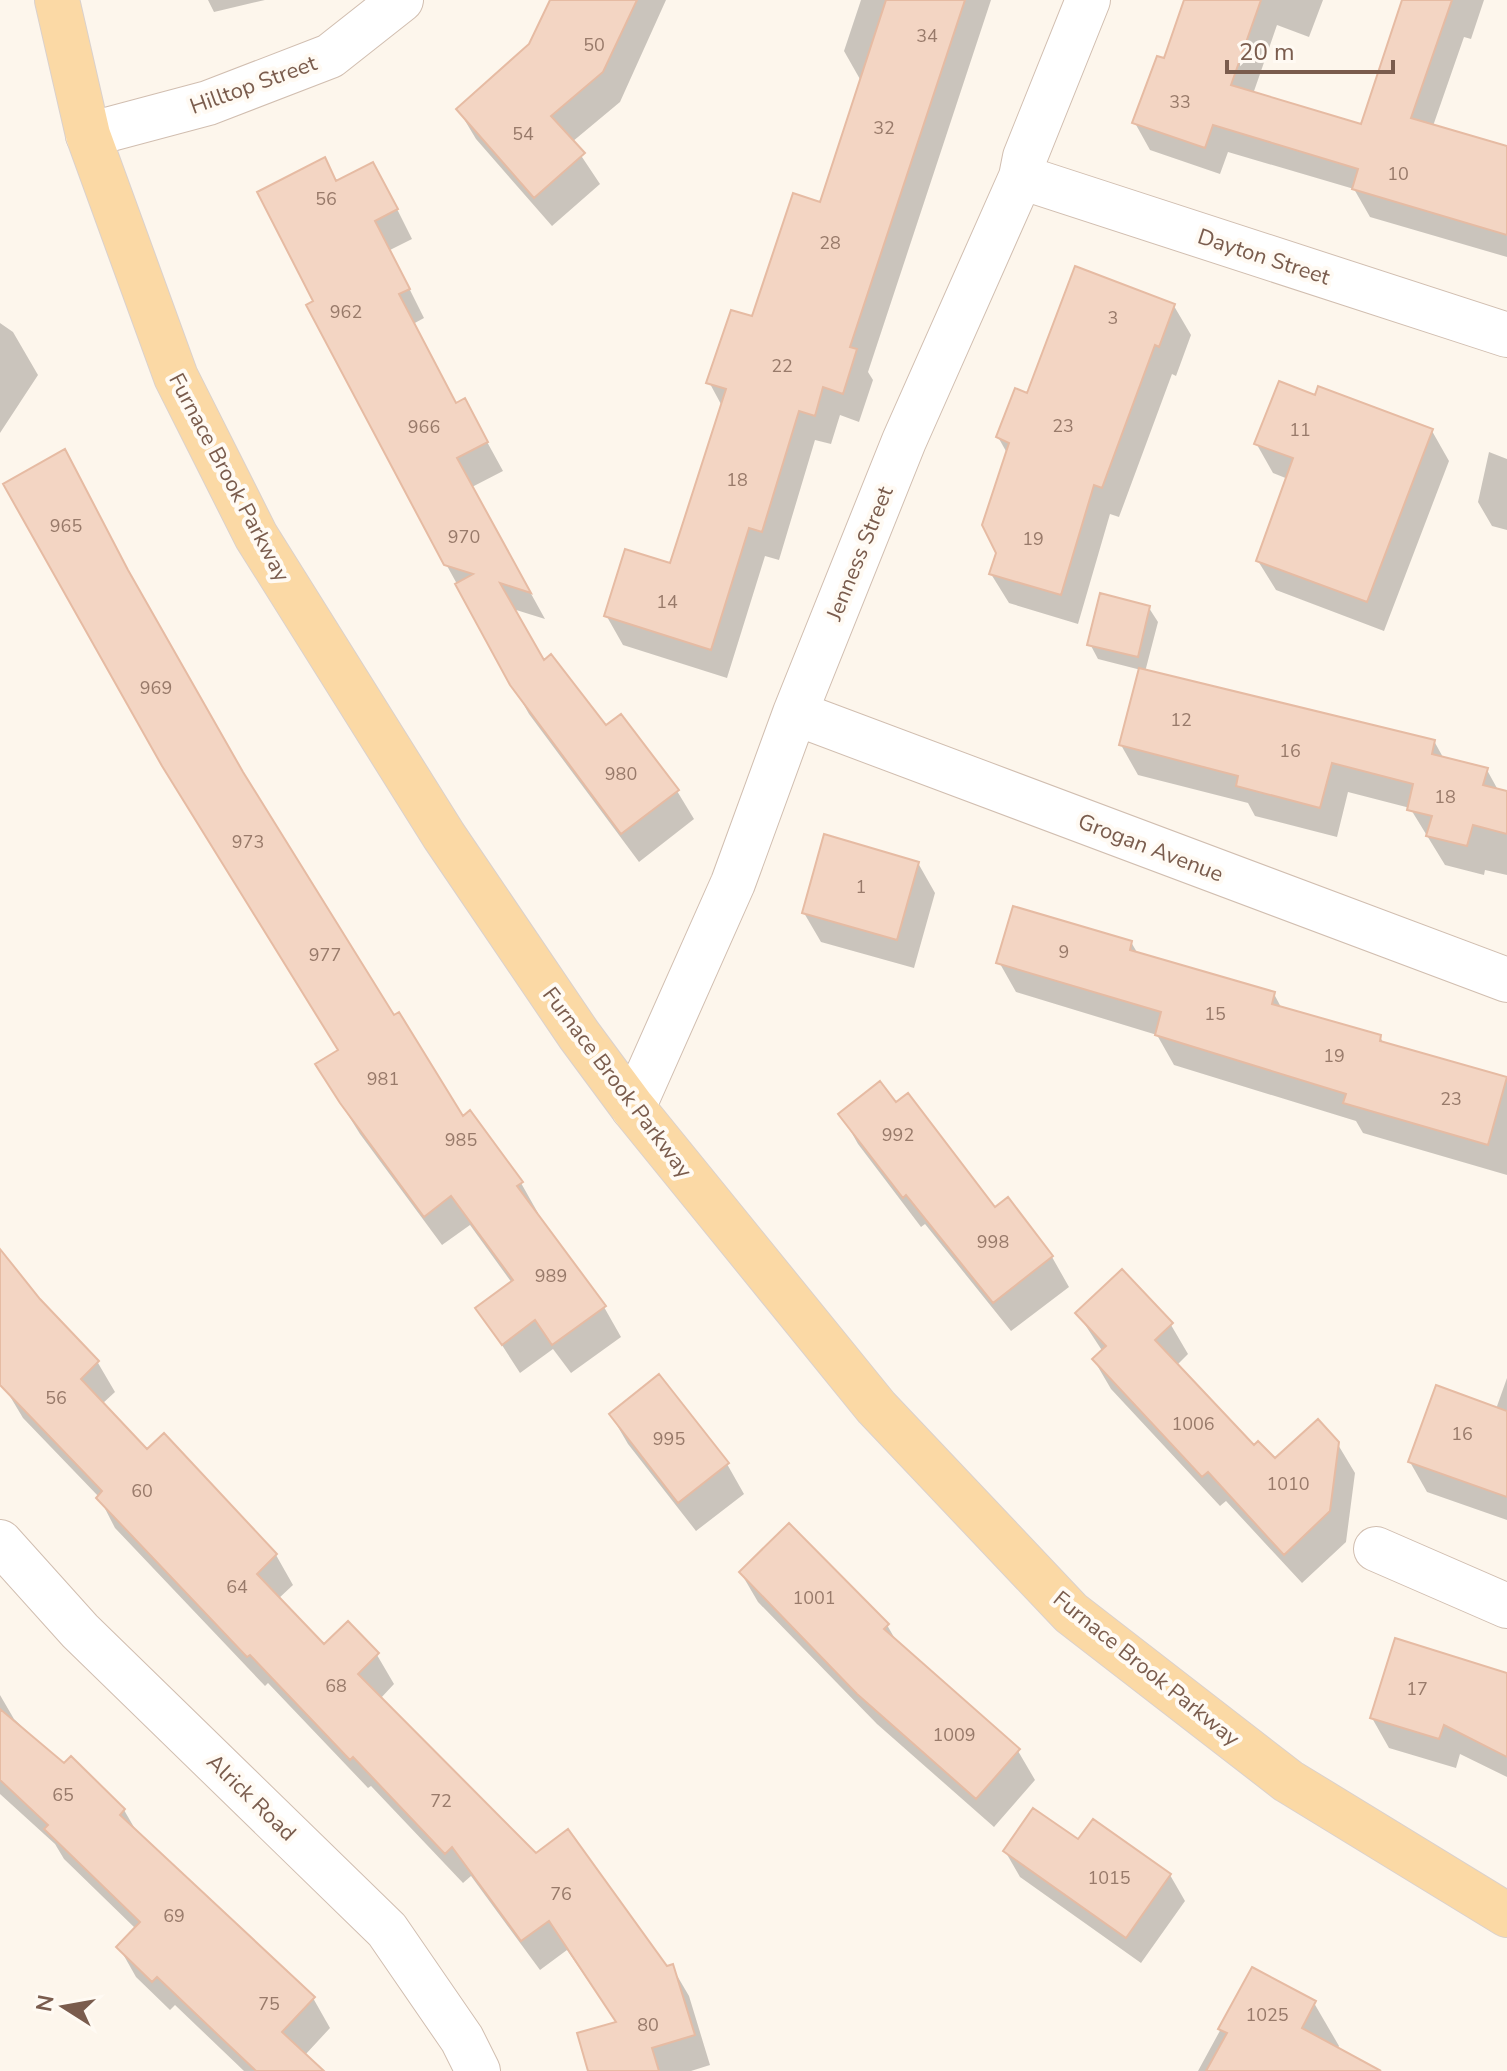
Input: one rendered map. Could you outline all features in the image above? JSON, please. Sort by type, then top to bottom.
[{"type":"main road","name":"Furnace Brook Parkway","points":[[57,0],[88,135],[176,377],[256,536],[444,836],[579,1035],[633,1108],[876,1407],[1071,1613],[1288,1781],[1507,1915]]},
{"type":"street","name":"Hilltop Street","points":[[88,135],[208,103],[330,56],[401,0]]},
{"type":"street","name":"Jenness Street","points":[[633,1108],[733,883],[795,713],[904,441],[1021,177],[1025,157],[1088,0]]},
{"type":"street","name":"Dayton Street","points":[[1021,177],[1507,335]]},
{"type":"street","name":"Grogan Avenue","points":[[795,713],[1507,980]]},
{"type":"street","name":"Alrick Road","points":[[0,1542],[80,1631],[387,1930],[462,2039],[478,2071]]},
{"type":"street","points":[[1376,1549],[1507,1606]]},
{"type":"building","points":[[550,0],[637,0],[603,72],[551,116],[585,153],[534,198],[456,109],[529,44]]},
{"type":"building","points":[[886,0],[965,0],[850,347],[857,349],[843,394],[823,387],[815,416],[799,411],[762,532],[749,528],[711,650],[604,616],[625,549],[670,563],[726,389],[706,383],[731,310],[752,316],[793,193],[820,202]]},
{"type":"building","points":[[1184,0],[1261,0],[1231,85],[1361,124],[1402,0],[1452,0],[1411,118],[1507,146],[1507,235],[1352,189],[1358,169],[1213,125],[1205,148],[1132,123],[1157,56],[1164,58]]},
{"type":"building","points":[[325,157],[336,181],[373,162],[398,209],[375,221],[410,289],[399,294],[456,403],[465,398],[488,442],[457,458],[531,593],[500,583],[544,660],[551,654],[606,725],[621,714],[679,790],[621,834],[510,685],[455,584],[473,574],[444,565],[306,305],[313,301],[257,192]]},
{"type":"building","points":[[1075,266],[1175,304],[1159,347],[1155,345],[1102,488],[1094,485],[1061,595],[989,574],[996,553],[982,525],[1009,443],[996,437],[1015,388],[1027,393]]},
{"type":"building","points":[[1279,381],[1315,395],[1318,386],[1433,429],[1367,602],[1256,561],[1293,458],[1254,444]]},
{"type":"building","points":[[65,449],[128,570],[243,772],[394,1015],[399,1012],[463,1116],[470,1110],[523,1182],[517,1186],[606,1306],[552,1345],[535,1320],[502,1345],[475,1308],[513,1280],[451,1196],[424,1217],[315,1064],[338,1050],[162,766],[3,484]]},
{"type":"building","points":[[1100,593],[1150,606],[1138,657],[1087,645]]},
{"type":"building","points":[[1139,668],[1435,740],[1432,754],[1488,768],[1483,785],[1507,791],[1507,834],[1473,825],[1467,846],[1426,836],[1432,816],[1407,810],[1413,784],[1332,763],[1320,808],[1236,786],[1238,776],[1119,745]]},
{"type":"building","points":[[824,834],[919,862],[897,940],[802,913]]},
{"type":"building","points":[[1013,906],[1132,941],[1130,950],[1275,992],[1272,1004],[1381,1035],[1380,1041],[1507,1077],[1488,1145],[1343,1103],[1346,1094],[1155,1035],[1161,1012],[996,963]]},
{"type":"building","points":[[880,1081],[896,1102],[908,1093],[995,1207],[1008,1197],[1053,1256],[993,1303],[906,1195],[903,1198],[838,1114]]},
{"type":"building","points":[[0,1249],[40,1299],[99,1361],[81,1379],[147,1449],[164,1433],[277,1554],[257,1574],[324,1644],[348,1621],[379,1653],[358,1674],[536,1853],[568,1829],[667,1966],[673,1964],[695,2035],[652,2048],[659,2071],[588,2071],[577,2033],[616,2022],[549,1921],[521,1941],[452,1847],[445,1854],[353,1757],[350,1760],[250,1655],[247,1657],[96,1498],[102,1491],[0,1385]]},
{"type":"building","points":[[1122,1269],[1173,1323],[1155,1340],[1254,1445],[1258,1441],[1275,1458],[1318,1419],[1339,1442],[1330,1511],[1284,1555],[1208,1472],[1202,1477],[1092,1359],[1106,1346],[1075,1313]]},
{"type":"building","points":[[659,1374],[729,1463],[678,1503],[609,1414]]},
{"type":"building","points":[[1436,1385],[1507,1411],[1507,1497],[1408,1462]]},
{"type":"building","points":[[789,1523],[889,1624],[884,1629],[1020,1749],[976,1799],[857,1694],[739,1572]]},
{"type":"building","points":[[1395,1638],[1507,1673],[1507,1757],[1444,1725],[1439,1739],[1370,1718]]},
{"type":"building","points":[[0,1709],[64,1763],[71,1756],[125,1809],[120,1815],[315,1997],[282,2032],[324,2071],[256,2071],[157,1977],[152,1982],[116,1947],[140,1922],[44,1829],[48,1825],[0,1780]]},
{"type":"building","points":[[1033,1808],[1078,1839],[1093,1819],[1171,1874],[1126,1938],[1003,1851]]},
{"type":"building","points":[[1252,1967],[1316,2001],[1302,2028],[1381,2071],[1206,2071],[1227,2033],[1218,2029]]}]
